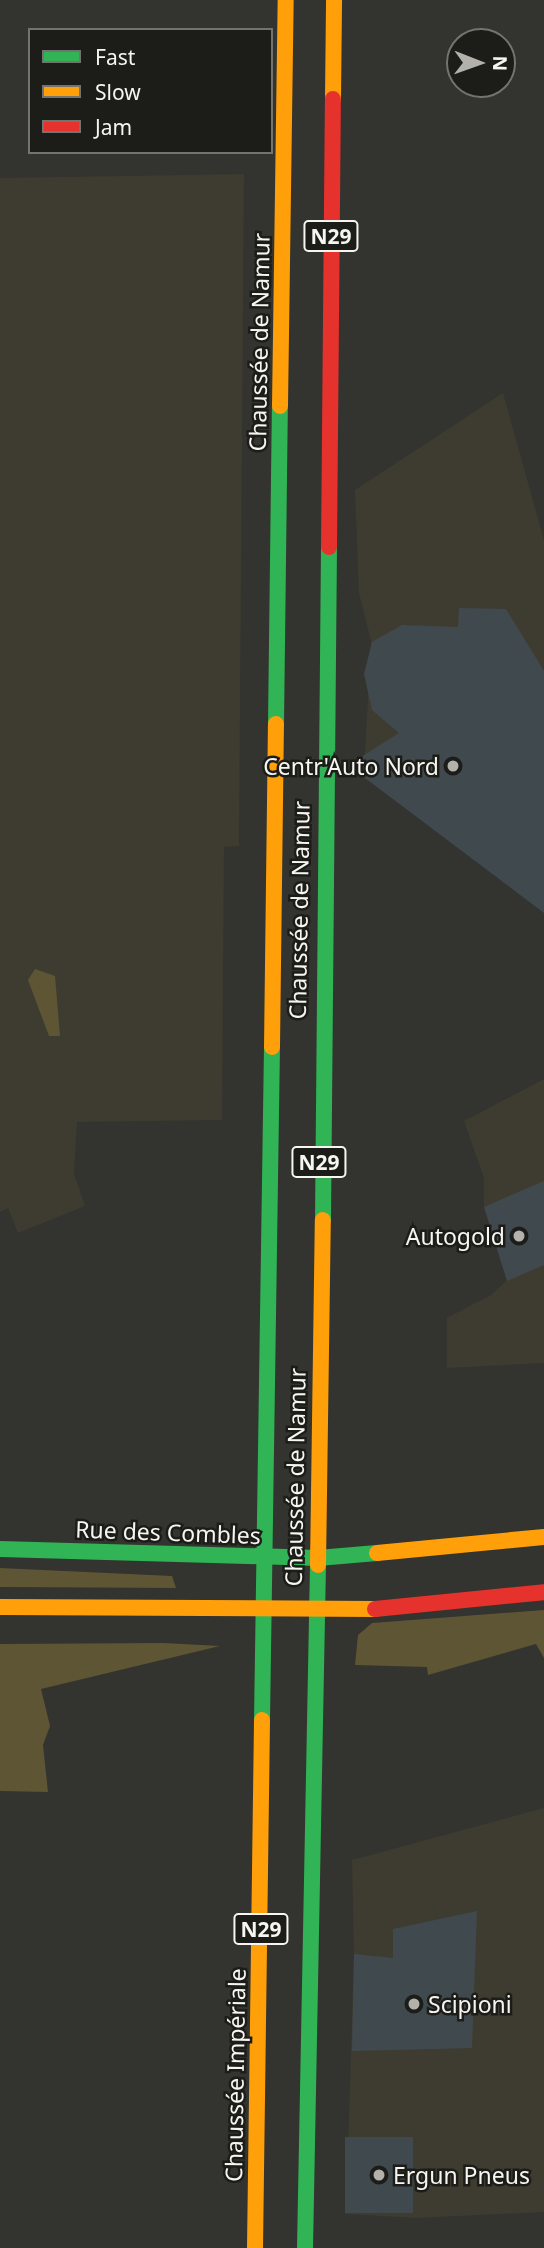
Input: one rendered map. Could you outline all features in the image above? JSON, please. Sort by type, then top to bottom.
[{"type":"main road","name":"Chaussée de Namur","points":[[266,1609],[286,0]]},
{"type":"main road","name":"Chaussée de Namur","points":[[317,1610],[334,0]]},
{"type":"main road","points":[[276,903],[295,931]]},
{"type":"main road","name":"N29","points":[[303,1256],[318,1319]]},
{"type":"main road","name":"Rue des Combles","points":[[0,1549],[318,1558],[544,1537]]},
{"type":"main road","points":[[0,1607],[317,1610],[544,1592]]},
{"type":"main road","name":"Chaussée Impériale","points":[[255,2248],[266,1609]]},
{"type":"main road","name":"N29","points":[[305,2248],[317,1610]]},
{"type":"shaded area","points":[[244,174],[239,846],[224,847],[222,1120],[77,1122],[74,1173],[85,1206],[18,1233],[8,1208],[0,1212],[0,178]]},
{"type":"shaded area","points":[[503,393],[544,540],[544,910],[364,771],[371,641],[359,593],[355,490]]},
{"type":"shaded area","points":[[35,969],[55,976],[60,1036],[49,1036],[28,980]]},
{"type":"shaded area","points":[[544,1079],[544,1363],[447,1368],[447,1318],[491,1295],[507,1280],[484,1207],[484,1178],[464,1121]]},
{"type":"shaded area","points":[[0,1568],[172,1576],[176,1588],[0,1587]]},
{"type":"shaded area","points":[[544,1610],[544,1658],[536,1644],[428,1675],[427,1667],[355,1665],[358,1635],[372,1623]]},
{"type":"shaded area","points":[[164,1643],[220,1646],[41,1689],[50,1726],[43,1745],[48,1792],[0,1791],[0,1644]]},
{"type":"shaded area","points":[[544,1808],[544,2212],[416,2218],[346,2214],[354,1954],[352,1860]]},
{"type":"building","name":"Centr'Auto Nord","points":[[459,608],[506,609],[544,671],[544,913],[361,775],[361,757],[399,733],[372,710],[364,674],[372,642],[402,625],[458,627]]},
{"type":"building","name":"Autogold","points":[[544,1181],[544,1265],[507,1281],[484,1207]]},
{"type":"building","name":"Scipioni","points":[[477,1911],[472,2048],[352,2051],[354,1954],[393,1958],[393,1929]]},
{"type":"building","name":"Ergun Pneus","points":[[345,2137],[413,2137],[413,2213],[345,2213]]},
{"type":"traffic: fast","points":[[276,724],[280,406]]},
{"type":"traffic: fast","points":[[323,1220],[329,547]]},
{"type":"traffic: fast","points":[[262,1720],[272,1047]]},
{"type":"traffic: fast","points":[[0,1549],[318,1558],[377,1553]]},
{"type":"traffic: fast","points":[[305,2248],[318,1565]]},
{"type":"traffic: slow","points":[[280,406],[286,0]]},
{"type":"traffic: slow","points":[[333,99],[334,0]]},
{"type":"traffic: slow","points":[[272,1047],[276,724]]},
{"type":"traffic: slow","points":[[318,1565],[323,1220]]},
{"type":"traffic: slow","points":[[377,1553],[544,1537]]},
{"type":"traffic: slow","points":[[0,1607],[375,1609]]},
{"type":"traffic: slow","points":[[255,2248],[262,1720]]},
{"type":"traffic: jam","points":[[329,547],[333,99]]},
{"type":"traffic: jam","points":[[375,1609],[544,1592]]},
{"type":"place","name":"Centr'Auto Nord","points":[[453,766]]},
{"type":"place","name":"Autogold","points":[[519,1236]]},
{"type":"place","name":"Scipioni","points":[[414,2004]]},
{"type":"place","name":"Ergun Pneus","points":[[379,2175]]}]
